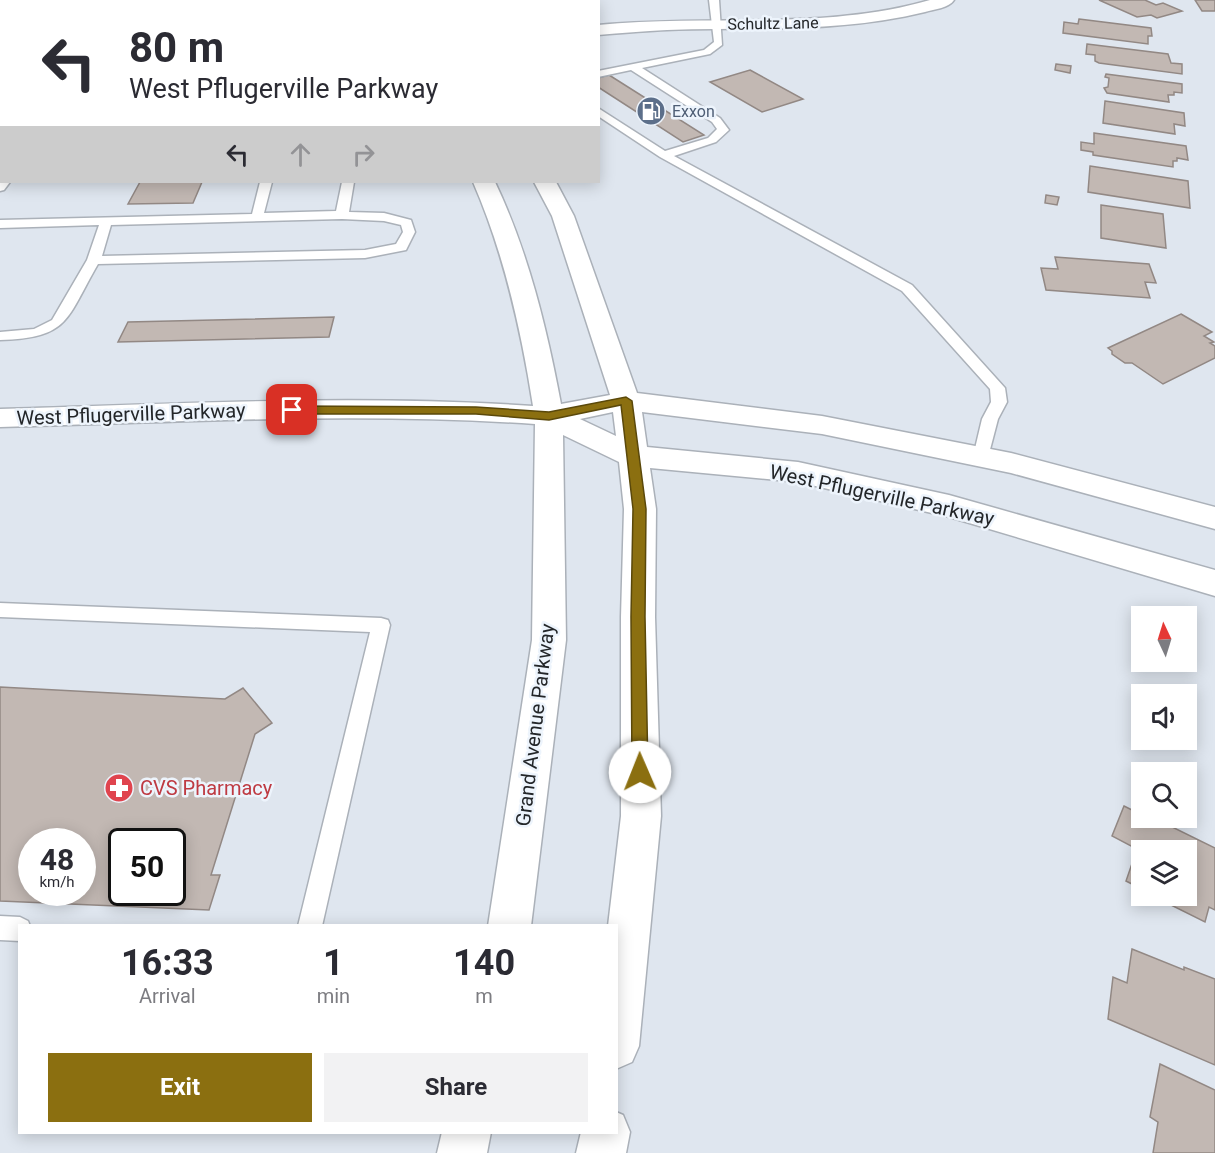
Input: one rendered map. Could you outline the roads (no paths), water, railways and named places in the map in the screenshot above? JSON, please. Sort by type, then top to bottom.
[{"type":"main road","name":"Schultz Lane","points":[[600,30],[626,26],[779,25],[834,22],[883,15],[946,0]]},
{"type":"main road","name":"Grand Avenue Parkway","points":[[484,183],[504,227],[516,270],[537,348],[549,416],[549,640],[509,924]]},
{"type":"main road","points":[[546,183],[563,216],[626,401],[640,509],[638,617],[641,816],[618,1028]]},
{"type":"main road","name":"West Pflugerville Parkway","points":[[0,418],[292,410],[476,411],[549,416],[626,401],[822,425],[1011,463],[1215,518]]},
{"type":"main road","name":"West Pflugerville Parkway","points":[[549,416],[632,456],[798,472],[949,506],[1215,583]]},
{"type":"main road","points":[[462,1153],[467,1134]]},
{"type":"main road","points":[[602,1153],[606,1134]]},
{"type":"lane","points":[[600,74],[707,52],[718,43],[714,0]]},
{"type":"lane","points":[[631,66],[716,120],[723,130],[712,140],[664,155]]},
{"type":"lane","points":[[600,112],[664,155],[907,288],[997,388],[999,402],[990,419],[981,457]]},
{"type":"lane","points":[[256,217],[266,183]]},
{"type":"lane","points":[[342,215],[348,183]]},
{"type":"lane","points":[[0,224],[342,215],[384,217],[407,223],[409,232],[401,247],[365,254],[94,260]]},
{"type":"lane","points":[[0,336],[33,335],[57,323],[94,260],[106,222]]},
{"type":"lane","points":[[0,610],[381,625],[310,924]]},
{"type":"lane","points":[[0,928],[18,929]]},
{"type":"place","name":"Exxon","points":[[651,111]]},
{"type":"place","name":"CVS Pharmacy","points":[[119,788]]}]
